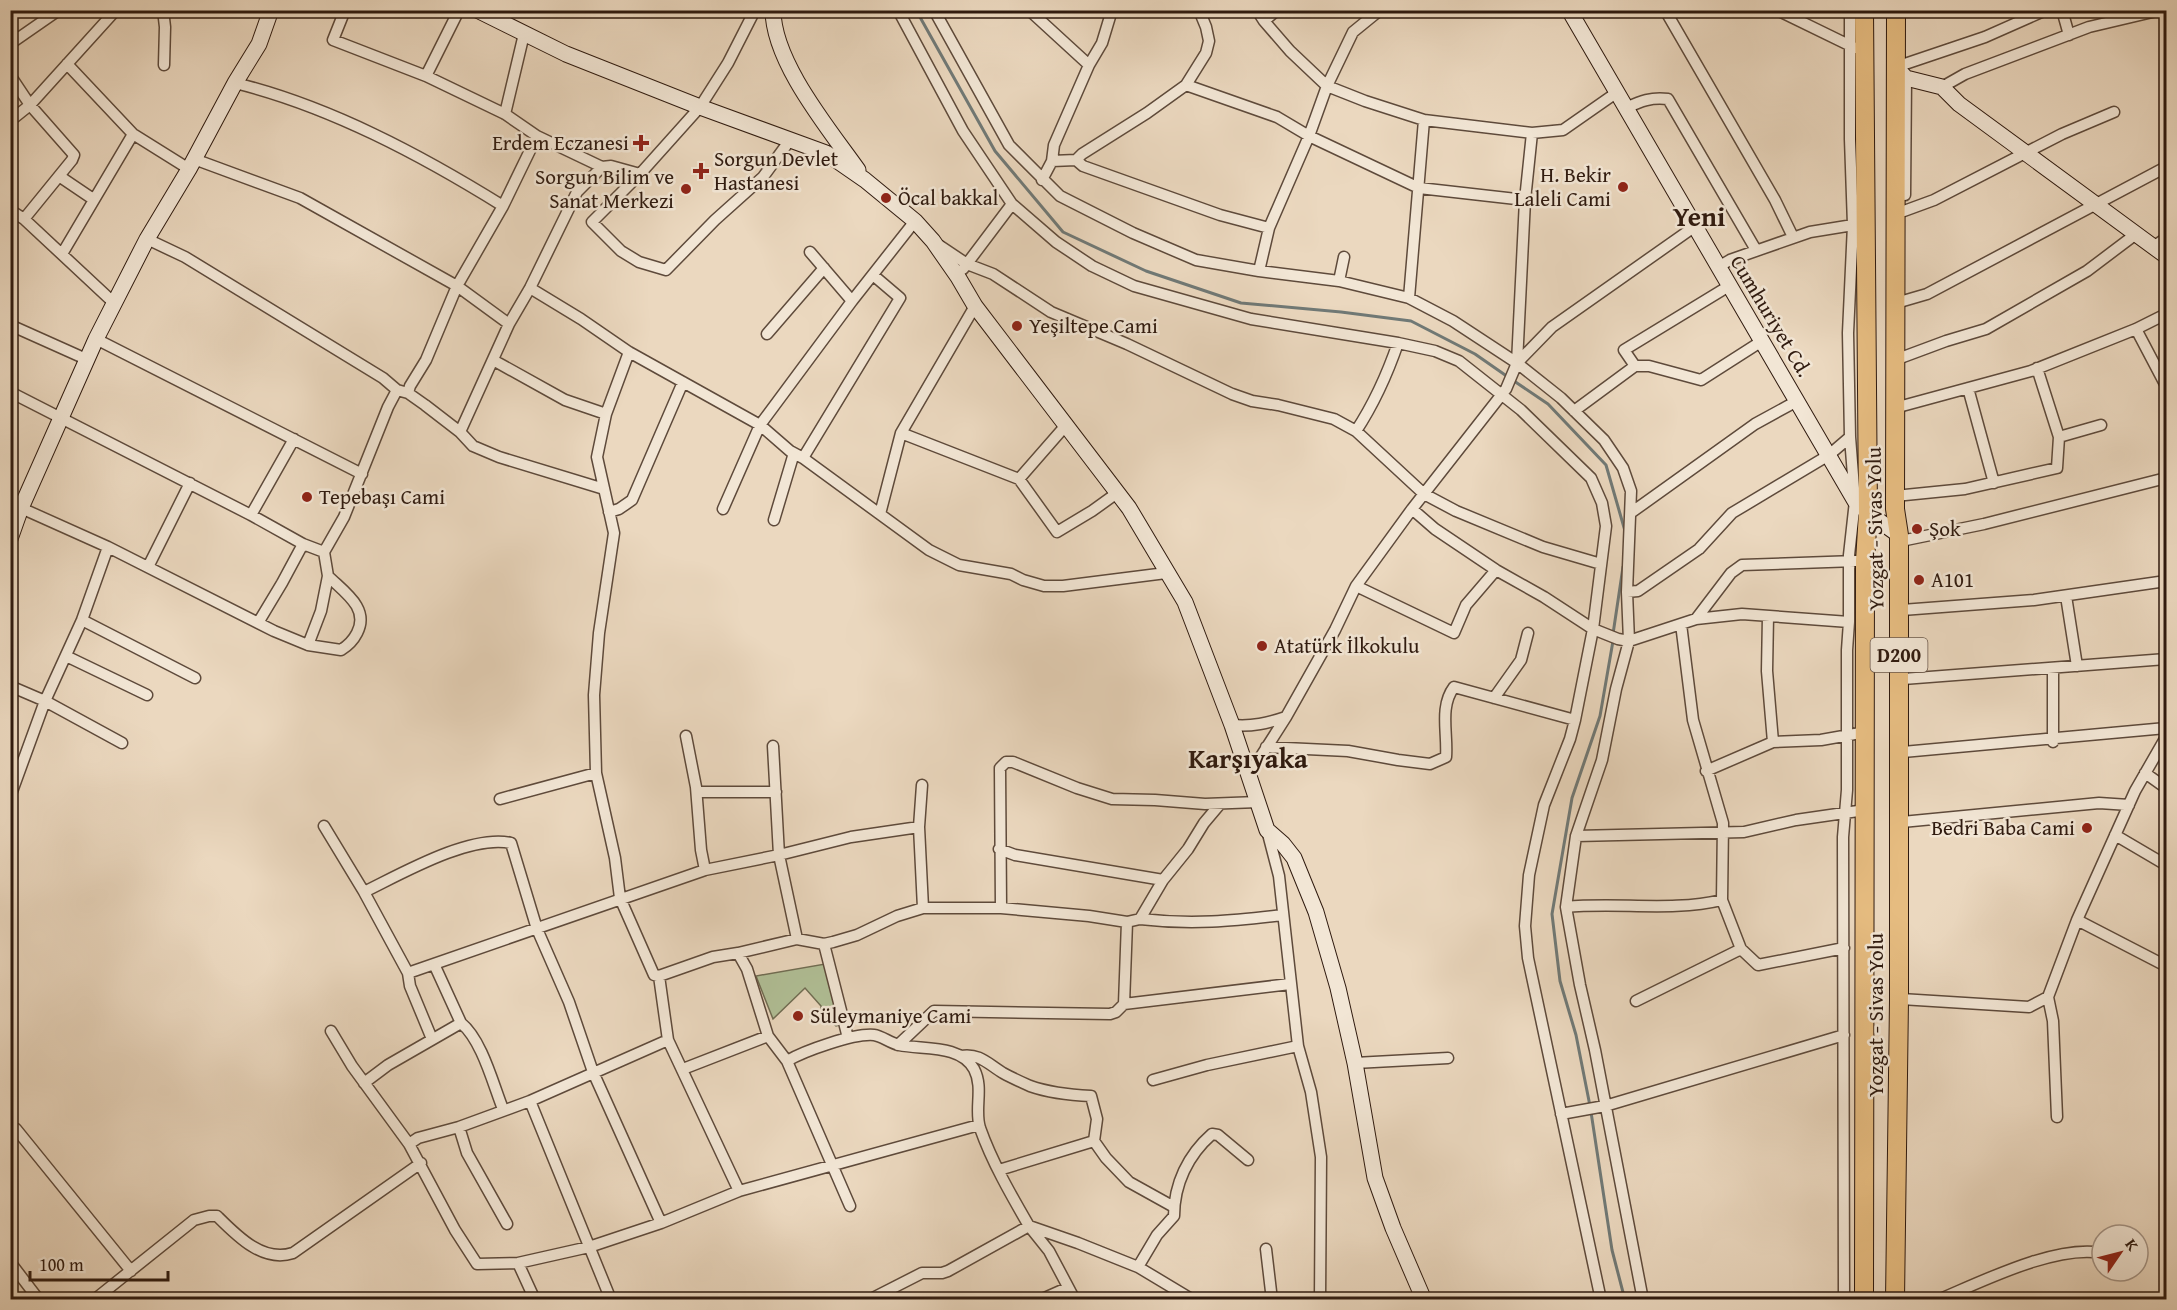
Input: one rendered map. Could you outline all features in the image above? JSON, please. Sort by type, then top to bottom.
[{"type":"highway","name":"Yozgat - Sivas Yolu","points":[[1864,10],[1857,49],[1861,507],[1857,561],[1866,732],[1864,1299]]},
{"type":"highway","name":"Yozgat - Sivas Yolu","points":[[1895,1299],[1899,1000],[1900,538],[1898,496],[1901,73],[1896,10]]},
{"type":"street","points":[[10,44],[59,10]]},
{"type":"street","points":[[10,121],[30,105],[116,10]]},
{"type":"street","points":[[163,10],[164,65]]},
{"type":"street","points":[[345,10],[333,40],[426,76],[505,114],[537,136],[602,167],[611,166],[640,174]]},
{"type":"street","points":[[426,76],[459,10]]},
{"type":"street","points":[[477,10],[566,54],[700,107],[826,153],[865,180],[915,221],[963,270],[975,306],[1129,508],[1185,602],[1232,725],[1267,830],[1279,876],[1298,1046],[1311,1092],[1321,1157],[1320,1299]]},
{"type":"street","points":[[755,10],[728,63],[700,107],[640,174],[592,222],[621,251],[639,262],[666,270],[715,220],[763,177],[790,140]]},
{"type":"street","points":[[773,10],[773,23],[790,69],[865,180]]},
{"type":"street","points":[[898,10],[963,131],[1012,204],[1056,242],[1092,266],[1134,286],[1251,319],[1398,343],[1435,351],[1459,361],[1503,391],[1591,478],[1602,503],[1606,526],[1596,630],[1570,739],[1544,805],[1529,875],[1525,926],[1528,958],[1566,1113],[1601,1299]]},
{"type":"street","points":[[934,10],[1009,145],[1060,196],[1082,209],[1196,260],[1339,281],[1409,298],[1453,321],[1517,363],[1574,411],[1604,440],[1623,468],[1631,491],[1632,512],[1627,592],[1629,641],[1616,689],[1602,760],[1576,836],[1566,907],[1600,1107],[1643,1299]]},
{"type":"street","points":[[1029,10],[1089,65]]},
{"type":"street","points":[[1042,180],[1052,161],[1054,145],[1089,65],[1102,43],[1112,10]]},
{"type":"street","points":[[1052,161],[1076,160],[1186,85],[1206,53],[1209,41],[1199,10]]},
{"type":"street","points":[[1257,10],[1290,51],[1327,86],[1424,120],[1532,133],[1563,130],[1616,93]]},
{"type":"street","points":[[1264,21],[1277,10]]},
{"type":"street","points":[[1259,271],[1269,228],[1309,136],[1327,86],[1353,33],[1380,10]]},
{"type":"street","name":"Cumhuriyet Cd.","points":[[1569,10],[1694,227],[1861,507],[1900,538]]},
{"type":"street","points":[[1665,10],[1775,200],[1793,237]]},
{"type":"street","points":[[1777,10],[1857,49]]},
{"type":"street","points":[[1850,10],[1857,49],[1848,333],[1850,437],[1861,507]]},
{"type":"street","points":[[1901,73],[2046,10]]},
{"type":"street","points":[[2062,10],[2069,35]]},
{"type":"street","points":[[1942,87],[1965,74],[2089,27],[2137,13],[2161,10]]},
{"type":"street","points":[[10,539],[16,505],[96,339],[147,239],[259,44],[271,11]]},
{"type":"street","points":[[505,114],[524,34]]},
{"type":"street","points":[[67,64],[133,134],[192,164],[300,198],[457,286],[509,324]]},
{"type":"street","points":[[1901,73],[1942,87],[1959,104],[2095,205],[2136,234],[2160,242],[2166,256]]},
{"type":"street","points":[[1901,73],[1904,211],[1903,357],[1898,496],[1965,489],[2057,468],[2059,437],[2037,368]]},
{"type":"street","points":[[10,75],[30,105],[74,155],[24,219]]},
{"type":"street","points":[[235,83],[271,92],[398,146],[466,182],[503,206]]},
{"type":"street","points":[[1186,85],[1277,117],[1309,136],[1419,188],[1525,200]]},
{"type":"street","points":[[1626,108],[1644,99],[1654,97],[1668,99],[1756,250]]},
{"type":"street","points":[[1904,211],[1934,200],[2062,134],[2114,112]]},
{"type":"street","points":[[1409,298],[1424,120]]},
{"type":"street","points":[[1517,363],[1525,200],[1532,133]]},
{"type":"street","points":[[62,254],[133,134]]},
{"type":"street","points":[[308,645],[321,611],[328,576],[324,552],[344,517],[388,407],[410,386],[426,360],[457,286],[503,206],[537,136]]},
{"type":"street","points":[[1076,160],[1083,166],[1220,215],[1269,228]]},
{"type":"street","points":[[460,432],[509,324],[530,288],[577,192],[602,167]]},
{"type":"street","points":[[1903,302],[1927,294],[2166,167]]},
{"type":"street","points":[[59,176],[93,199]]},
{"type":"street","points":[[963,270],[1012,204]]},
{"type":"street","points":[[10,210],[24,219],[114,303]]},
{"type":"street","points":[[723,509],[760,425],[915,221]]},
{"type":"street","points":[[1718,267],[1730,260],[1793,237],[1853,225]]},
{"type":"street","points":[[1249,775],[1287,717],[1335,630],[1356,586],[1503,391],[1517,363],[1552,327],[1694,227]]},
{"type":"street","points":[[1903,357],[1946,340],[1986,329],[2087,271],[2136,234]]},
{"type":"street","points":[[147,239],[186,256],[383,378],[460,432],[473,446],[499,457],[604,489]]},
{"type":"street","points":[[810,252],[852,301]]},
{"type":"street","points":[[1339,281],[1344,257]]},
{"type":"street","points":[[766,333],[824,268]]},
{"type":"street","points":[[963,270],[993,274],[1051,312],[1127,344],[1232,394],[1334,419],[1356,431],[1424,494],[1456,511],[1543,547],[1601,564]]},
{"type":"street","points":[[774,520],[799,456],[900,298],[873,275]]},
{"type":"street","points":[[1635,366],[1624,350],[1730,286]]},
{"type":"street","points":[[530,288],[629,352],[760,425],[799,456],[943,558],[959,565],[1011,574],[1044,586],[1064,586],[1166,573]]},
{"type":"street","points":[[880,514],[901,433],[975,306]]},
{"type":"street","points":[[1902,406],[2037,368],[2136,329],[2166,314]]},
{"type":"street","points":[[10,325],[86,360]]},
{"type":"street","points":[[2136,329],[2166,386]]},
{"type":"street","points":[[96,339],[362,474]]},
{"type":"street","points":[[1574,411],[1635,366],[1649,366],[1701,380],[1762,341]]},
{"type":"street","points":[[1356,431],[1384,383],[1398,343]]},
{"type":"street","points":[[629,352],[606,414],[597,457],[614,533],[599,633],[594,695],[596,773],[615,858],[620,898],[654,975],[659,976],[713,957],[797,939],[824,944],[857,935],[897,916],[923,908],[1000,908],[1128,922],[1140,919],[1175,923],[1218,923],[1283,915]]},
{"type":"street","points":[[493,360],[566,400],[606,414]]},
{"type":"street","points":[[609,512],[619,509],[632,500],[683,382]]},
{"type":"street","points":[[1968,388],[1994,483]]},
{"type":"street","points":[[10,392],[190,483],[303,544],[324,552]]},
{"type":"street","points":[[1632,512],[1755,424],[1797,401]]},
{"type":"street","points":[[1019,479],[1067,424]]},
{"type":"street","points":[[2059,437],[2100,425]]},
{"type":"street","points":[[901,433],[1019,479],[1057,532],[1117,493]]},
{"type":"street","points":[[1627,592],[1638,591],[1699,549],[1732,513],[1829,455],[1850,437]]},
{"type":"street","points":[[251,515],[294,439]]},
{"type":"street","points":[[1904,1299],[1901,999],[1903,679],[1900,538],[1984,524],[2166,478]]},
{"type":"street","points":[[148,567],[190,483]]},
{"type":"street","points":[[16,505],[108,547],[274,631],[308,645],[341,650],[353,641],[360,627],[361,614],[358,606],[328,576]]},
{"type":"street","points":[[1412,509],[1435,529],[1496,570],[1596,630],[1618,639],[1629,641],[1696,619],[1742,614],[1849,622]]},
{"type":"street","points":[[258,622],[303,544]]},
{"type":"street","points":[[10,797],[45,701],[82,620],[108,547]]},
{"type":"street","points":[[1696,619],[1731,573],[1742,565],[1857,561],[1847,650],[1847,790],[1843,837],[1844,1299]]},
{"type":"street","points":[[1356,586],[1454,633],[1466,605],[1496,570]]},
{"type":"street","points":[[1902,610],[2034,600],[2166,581]]},
{"type":"street","points":[[2066,596],[2077,666]]},
{"type":"street","points":[[1768,616],[1767,671],[1773,742]]},
{"type":"street","points":[[82,620],[195,678]]},
{"type":"street","points":[[1681,624],[1693,720],[1723,823],[1722,900],[1741,949],[1758,965],[1844,948]]},
{"type":"street","points":[[1494,698],[1521,660],[1528,633]]},
{"type":"street","points":[[66,656],[147,695]]},
{"type":"street","points":[[1903,679],[2166,659]]},
{"type":"street","points":[[2053,668],[2053,740]]},
{"type":"street","points":[[10,686],[45,701],[122,743]]},
{"type":"street","points":[[1266,747],[1348,751],[1430,764],[1446,757],[1445,705],[1454,687],[1575,720]]},
{"type":"street","points":[[1232,725],[1249,727],[1287,717]]},
{"type":"street","points":[[1903,752],[2166,728]]},
{"type":"street","points":[[1706,771],[1773,742],[1821,740],[1866,732]]},
{"type":"street","points":[[686,736],[697,792],[701,850],[705,870]]},
{"type":"street","points":[[2057,1117],[2053,1021],[2048,997],[2115,835],[2145,773],[2166,738]]},
{"type":"street","points":[[773,746],[779,855],[797,939]]},
{"type":"street","points":[[1000,908],[1000,768],[1006,762],[1013,762],[1112,799],[1220,804],[1258,802]]},
{"type":"street","points":[[500,799],[596,773]]},
{"type":"street","points":[[2145,773],[2166,788]]},
{"type":"street","points":[[922,785],[920,827],[923,908]]},
{"type":"street","points":[[697,792],[776,792]]},
{"type":"street","points":[[1902,822],[2099,803],[2129,805]]},
{"type":"street","points":[[1140,919],[1163,880],[1220,804]]},
{"type":"street","points":[[1576,836],[1744,832],[1797,820],[1865,810]]},
{"type":"street","points":[[324,826],[364,892],[408,973],[410,986],[432,1039]]},
{"type":"street","points":[[408,973],[705,870],[850,837],[920,827]]},
{"type":"street","points":[[1267,830],[1294,858],[1306,884],[1338,988],[1355,1063],[1378,1190],[1424,1299]]},
{"type":"street","points":[[2115,835],[2166,865]]},
{"type":"street","points":[[364,892],[431,860],[470,845],[502,841],[511,843],[537,929],[569,1002],[593,1072],[661,1223]]},
{"type":"street","points":[[999,849],[1015,855],[1163,880]]},
{"type":"street","points":[[1566,907],[1698,906],[1722,900]]},
{"type":"street","points":[[2078,920],[2166,966]]},
{"type":"street","points":[[1124,1004],[1128,922]]},
{"type":"street","points":[[824,944],[848,1038]]},
{"type":"street","points":[[1636,1001],[1741,949]]},
{"type":"street","points":[[738,953],[747,969],[768,1036],[786,1061],[850,1206]]},
{"type":"street","points":[[434,964],[461,1023],[468,1028],[483,1056],[503,1109]]},
{"type":"street","points":[[659,976],[668,1040],[739,1191]]},
{"type":"street","points":[[898,1044],[934,1011],[1110,1014],[1116,1012],[1124,1004],[1290,984]]},
{"type":"street","points":[[1901,999],[2029,1007],[2048,997]]},
{"type":"street","points":[[364,1083],[387,1065],[461,1023]]},
{"type":"street","points":[[331,1030],[364,1083],[421,1163],[455,1230],[477,1264],[518,1263],[589,1247],[661,1223],[739,1191],[979,1125]]},
{"type":"street","points":[[786,1061],[848,1038],[874,1035],[898,1044],[943,1050],[961,1056],[970,1064],[976,1075],[979,1088],[979,1125],[999,1170],[1029,1226],[1049,1251],[1074,1299]]},
{"type":"street","points":[[1566,1113],[1600,1107],[1844,1035]]},
{"type":"street","points":[[683,1069],[768,1036]]},
{"type":"street","points":[[409,1144],[418,1138],[459,1127],[530,1101],[668,1040]]},
{"type":"street","points":[[1153,1080],[1207,1065],[1298,1046]]},
{"type":"street","points":[[961,1056],[972,1054],[984,1059],[1003,1073],[1031,1086],[1057,1094],[1091,1096],[1097,1119],[1094,1141],[1106,1158],[1129,1182],[1174,1208]]},
{"type":"street","points":[[1355,1063],[1448,1058]]},
{"type":"street","points":[[530,1101],[611,1299]]},
{"type":"street","points":[[459,1127],[467,1153],[507,1224]]},
{"type":"street","points":[[12,1129],[131,1271]]},
{"type":"street","points":[[1138,1267],[1157,1235],[1174,1216],[1183,1169],[1212,1134],[1218,1135],[1248,1160]]},
{"type":"street","points":[[999,1170],[1094,1141]]},
{"type":"street","points":[[94,1299],[194,1220],[217,1216],[244,1243],[282,1257],[293,1253],[421,1163]]},
{"type":"street","points":[[869,1299],[890,1296],[922,1273],[942,1274],[1029,1226],[1078,1242],[1138,1267],[1193,1299]]},
{"type":"street","points":[[1266,1249],[1272,1299]]},
{"type":"street","points":[[1938,1299],[2046,1258],[2090,1251]]},
{"type":"street","points":[[10,1262],[39,1299]]},
{"type":"street","points":[[518,1263],[535,1299]]},
{"type":"street","points":[[1040,1299],[1068,1288]]},
{"type":"green space","points":[[825,964],[840,1025],[836,1026],[821,1013],[821,1006],[805,988],[773,1019],[756,976]]},
{"type":"waterway","points":[[916,10],[995,151],[1063,232],[1146,271],[1241,303],[1411,321],[1475,354],[1508,377]]},
{"type":"waterway","points":[[1514,381],[1548,404],[1606,465],[1625,531]]},
{"type":"waterway","points":[[1613,634],[1623,567]]},
{"type":"waterway","points":[[1590,1106],[1576,1035],[1560,981],[1552,914],[1572,798],[1600,716],[1613,641]]},
{"type":"waterway","points":[[1591,1112],[1612,1250],[1625,1300]]},
{"type":"place","name":"Erdem Eczanesi","points":[[641,143]]},
{"type":"place","name":"Sorgun Devlet Hastanesi","points":[[701,171]]},
{"type":"place","name":"H. Bekir Laleli Cami","points":[[1623,187]]},
{"type":"place","name":"Sorgun Bilim ve Sanat Merkezi","points":[[686,189]]},
{"type":"place","name":"Öcal bakkal","points":[[886,198]]},
{"type":"place","name":"Yeşiltepe Cami","points":[[1017,326]]},
{"type":"place","name":"Tepebaşı Cami","points":[[307,497]]},
{"type":"place","name":"Şok","points":[[1917,529]]},
{"type":"place","name":"A101","points":[[1919,580]]},
{"type":"place","name":"Atatürk İlkokulu","points":[[1262,646]]},
{"type":"place","name":"Bedri Baba Cami","points":[[2087,828]]},
{"type":"place","name":"Süleymaniye Cami","points":[[798,1016]]},
{"type":"district","name":"Yeni","points":[[1699,217]]},
{"type":"district","name":"Karşıyaka","points":[[1248,759]]}]
